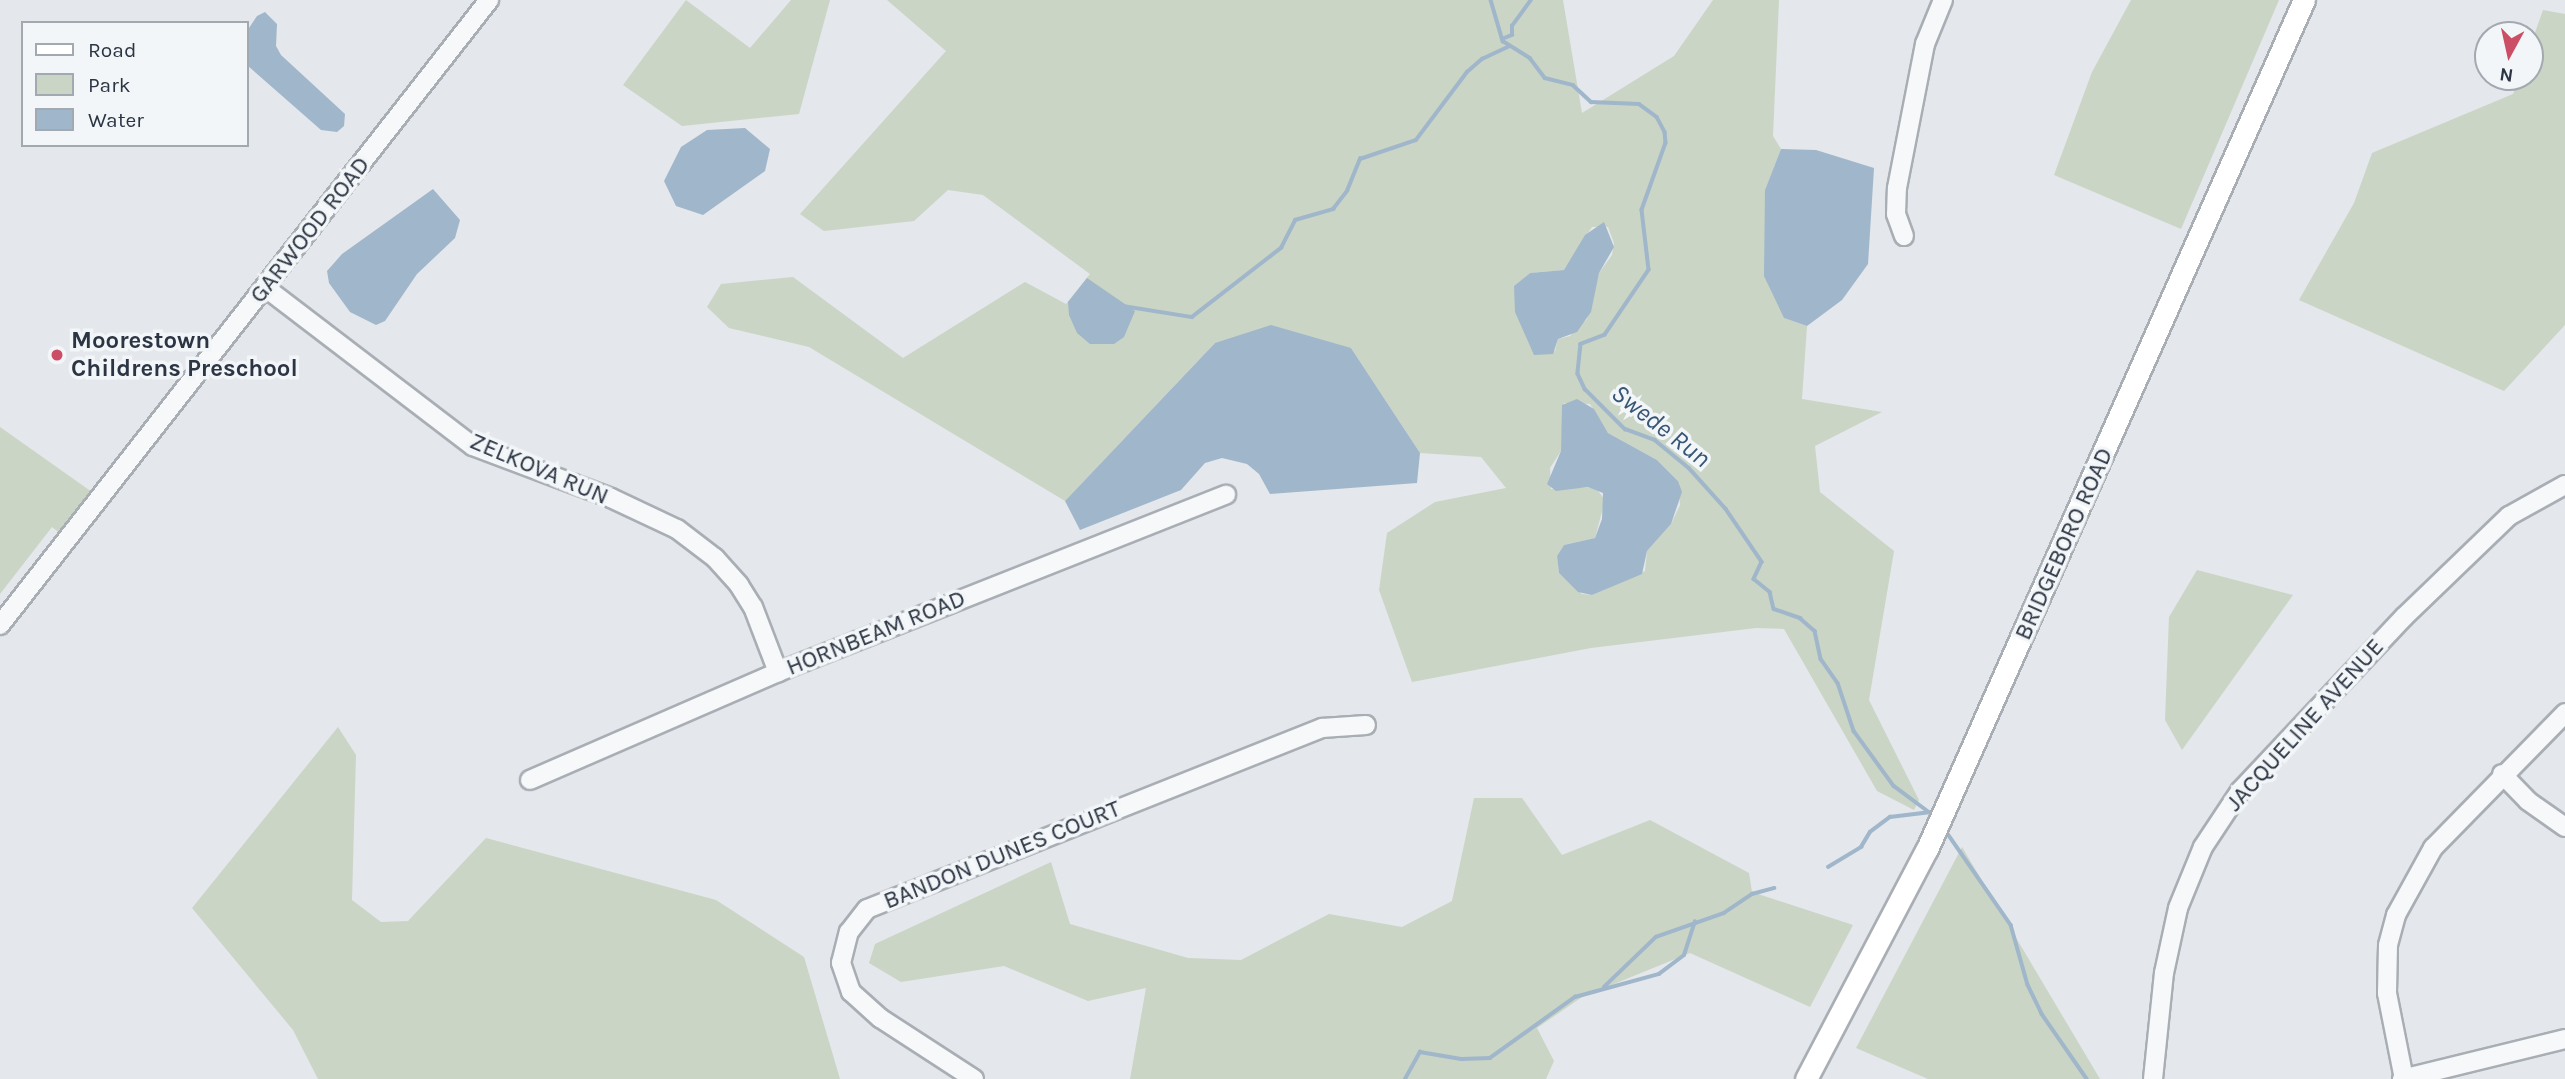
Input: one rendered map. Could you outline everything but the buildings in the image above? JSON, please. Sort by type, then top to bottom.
[{"type":"main road","name":"BRIDGEBORO ROAD","points":[[1806,1079],[1927,849],[2304,0]]},
{"type":"street","name":"GARWOOD ROAD","points":[[0,625],[489,0]]},
{"type":"street","points":[[1904,236],[1896,215],[1897,188],[1925,44],[1943,0]]},
{"type":"street","name":"ZELKOVA RUN","points":[[266,288],[474,446],[677,529],[715,558],[738,585],[753,607],[778,672]]},
{"type":"street","name":"JACQUELINE AVENUE","points":[[2153,1079],[2164,973],[2178,908],[2203,847],[2240,791],[2404,617],[2509,516],[2565,485]]},
{"type":"street","name":"HORNBEAM ROAD","points":[[530,780],[778,672],[1226,495]]},
{"type":"street","points":[[2565,713],[2502,774],[2433,848],[2396,915],[2388,945],[2387,993],[2403,1079],[2565,1039]]},
{"type":"street","name":"BANDON DUNES COURT","points":[[974,1079],[880,1018],[851,992],[841,962],[849,932],[867,909],[1322,728],[1366,725]]},
{"type":"street","points":[[2502,774],[2536,808],[2565,827]]},
{"type":"green space","points":[[686,0],[750,48],[791,0],[830,0],[799,114],[682,126],[623,85]]},
{"type":"green space","points":[[887,0],[1563,0],[1582,113],[1674,56],[1713,0],[1779,0],[1773,136],[1781,149],[1765,190],[1784,318],[1807,326],[1802,399],[1882,412],[1815,446],[1820,492],[1894,551],[1869,700],[1919,800],[1914,810],[1877,791],[1784,629],[1756,628],[1591,648],[1412,682],[1379,590],[1387,533],[1435,502],[1506,488],[1481,457],[1420,453],[1351,348],[1215,343],[1065,501],[809,347],[729,328],[707,307],[721,284],[793,277],[903,358],[1025,282],[1066,304],[1090,274],[983,195],[948,190],[914,221],[824,231],[800,214],[946,51]],"holes":[[[1592,227],[1608,227],[1614,243],[1612,255],[1599,273],[1587,319],[1570,336],[1558,339],[1555,351],[1519,320],[1514,286],[1530,273],[1564,270]],[[1564,403],[1590,404],[1608,433],[1657,460],[1678,481],[1680,505],[1671,524],[1647,551],[1645,571],[1592,595],[1582,594],[1559,573],[1557,556],[1564,545],[1595,538],[1605,500],[1595,487],[1551,489],[1550,468],[1561,451]]]},
{"type":"green space","points":[[2131,0],[2279,0],[2181,229],[2054,175],[2092,72]]},
{"type":"green space","points":[[2543,10],[2565,14],[2565,325],[2504,391],[2299,300],[2354,203],[2372,153],[2513,94],[2514,91],[2544,91],[2544,21],[2539,21]]},
{"type":"green space","points":[[0,427],[99,497],[65,537],[52,527],[0,594]]},
{"type":"green space","points":[[2197,570],[2293,595],[2182,750],[2165,720],[2169,617]]},
{"type":"green space","points":[[338,727],[356,755],[352,900],[381,922],[408,921],[486,838],[716,900],[804,957],[840,1079],[318,1079],[293,1030],[192,908]]},
{"type":"green space","points":[[1474,798],[1522,798],[1562,855],[1650,820],[1749,873],[1752,892],[1853,925],[1810,1007],[1690,953],[1582,997],[1537,1028],[1554,1061],[1546,1079],[1130,1079],[1146,988],[1088,1001],[1004,966],[901,982],[869,963],[875,944],[1051,862],[1070,924],[1188,958],[1241,960],[1329,914],[1402,927],[1452,901]]},
{"type":"green space","points":[[1962,847],[2100,1079],[1928,1079],[1856,1048]]},
{"type":"water","points":[[265,12],[277,24],[276,46],[281,55],[345,114],[344,126],[337,132],[321,130],[248,66],[248,30],[257,16]]},
{"type":"water","points":[[745,128],[770,149],[765,171],[703,215],[676,206],[664,181],[681,147],[707,130]]},
{"type":"water","points":[[1781,149],[1816,150],[1874,168],[1868,264],[1842,300],[1807,326],[1784,318],[1764,276],[1765,190]]},
{"type":"water","points":[[433,189],[460,220],[455,238],[417,274],[385,321],[376,325],[350,312],[329,283],[327,271],[342,254]]},
{"type":"water","points":[[1604,222],[1614,247],[1599,273],[1591,312],[1577,332],[1558,339],[1553,354],[1534,355],[1515,312],[1514,286],[1530,273],[1564,270],[1585,235]]},
{"type":"water","points":[[1087,278],[1135,311],[1124,337],[1114,344],[1090,344],[1077,333],[1069,315],[1068,302]]},
{"type":"water","points":[[1271,325],[1351,348],[1420,453],[1417,483],[1270,494],[1259,474],[1247,464],[1222,458],[1205,463],[1181,490],[1080,530],[1065,501],[1215,343]]},
{"type":"water","points":[[1577,399],[1594,409],[1608,433],[1657,460],[1678,481],[1682,492],[1671,524],[1647,551],[1642,574],[1592,595],[1578,592],[1559,573],[1557,556],[1564,545],[1595,538],[1602,519],[1603,493],[1588,487],[1556,491],[1547,484],[1561,451],[1562,405]]},
{"type":"waterway","name":"Swede Run","points":[[1491,0],[1503,41],[1530,58],[1545,78],[1573,85],[1591,102],[1639,104],[1657,117],[1665,132],[1666,143],[1642,210],[1649,270],[1605,335],[1581,344],[1578,374],[1585,389],[1625,429],[1655,440],[1689,468],[1726,509],[1762,562],[1754,579],[1770,592],[1774,609],[1800,618],[1815,631],[1821,659],[1838,683],[1854,731],[1894,786],[1929,812]]},
{"type":"waterway","points":[[1502,39],[1512,35],[1512,26],[1531,0]]},
{"type":"waterway","points":[[1123,306],[1192,317],[1281,248],[1295,220],[1333,209],[1347,191],[1360,159],[1416,140],[1467,72],[1482,59],[1508,47]]},
{"type":"waterway","points":[[1828,867],[1861,847],[1870,832],[1890,817],[1929,812]]},
{"type":"waterway","name":"Swede Run","points":[[1948,834],[2011,925],[2028,985],[2042,1014],[2087,1079]]},
{"type":"waterway","points":[[1604,987],[1656,937],[1724,913],[1752,894],[1774,888]]},
{"type":"waterway","points":[[1405,1079],[1420,1052],[1462,1059],[1490,1058],[1575,997],[1659,974],[1684,955],[1695,922]]},
{"type":"place","name":"Moorestown Childrens Preschool","points":[[57,355]]}]
